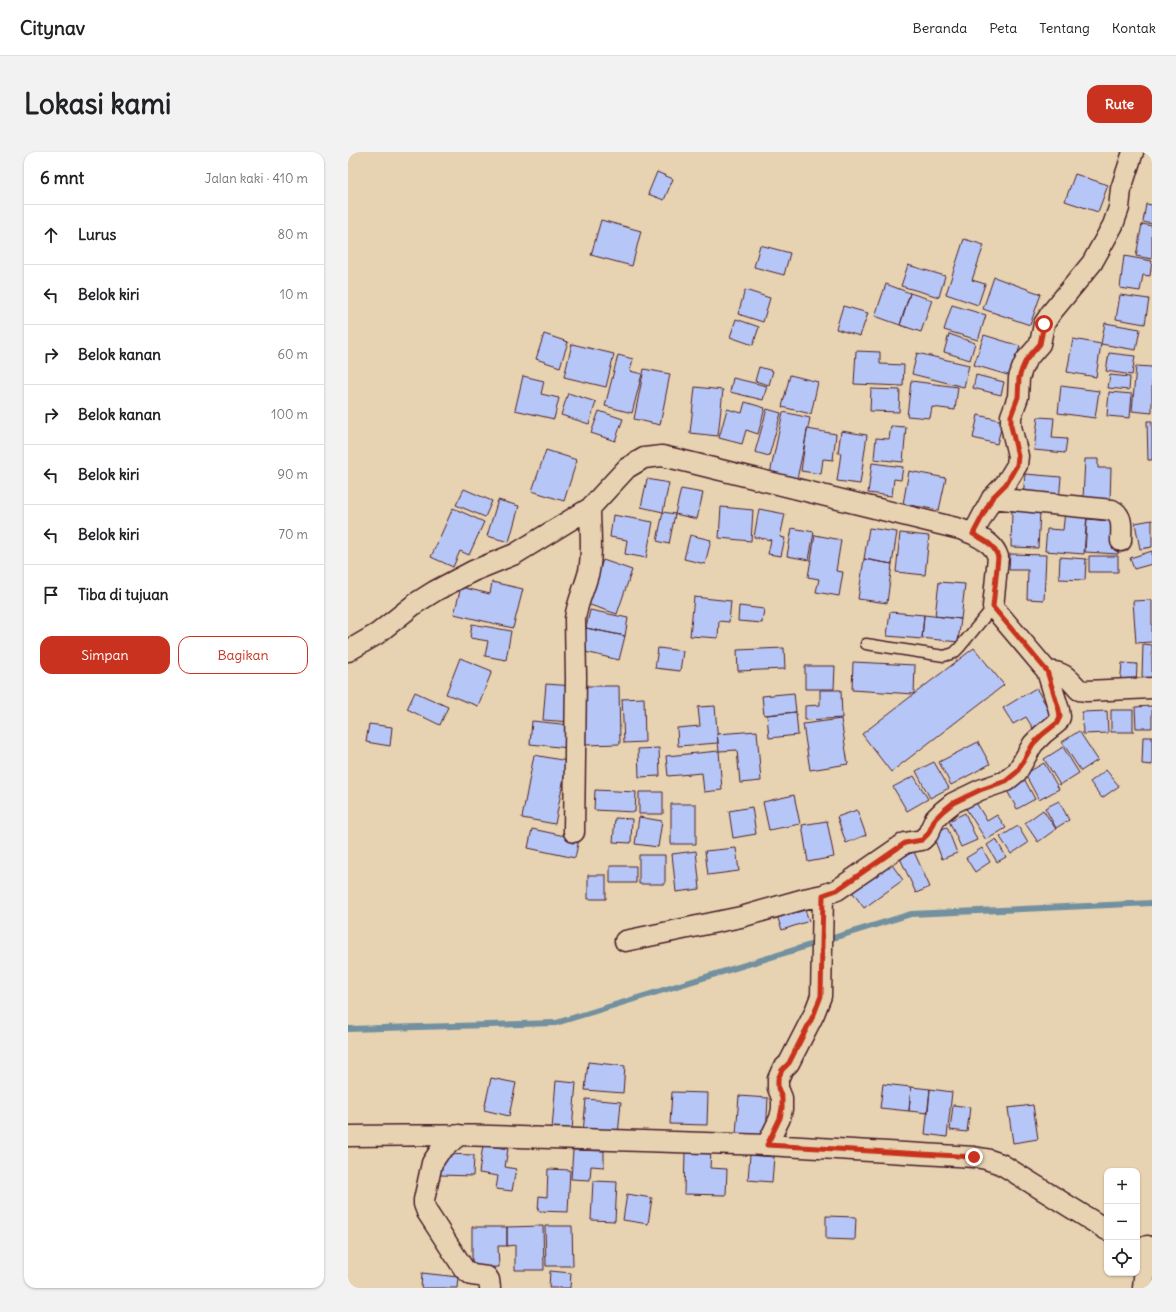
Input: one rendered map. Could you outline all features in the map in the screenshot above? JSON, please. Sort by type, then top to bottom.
[{"type":"street","points":[[973,534],[992,498],[1006,484],[1017,465],[1018,456],[1011,426],[1011,416],[1018,397],[1019,378],[1022,369],[1026,360],[1040,344],[1044,324],[1051,313],[1092,263],[1113,226],[1121,189],[1133,152]]},
{"type":"street","points":[[348,651],[377,634],[435,590],[473,571],[515,554],[590,508],[627,468],[644,458],[662,456],[952,527],[973,534],[989,543],[996,550],[998,557],[993,607],[1047,671],[1060,717],[1057,723],[1033,744],[1017,772],[1006,781],[980,790],[953,803],[935,819],[928,834],[922,840],[905,843],[837,890],[741,917],[625,941]]},
{"type":"street","points":[[992,498],[1112,510],[1120,517],[1121,541]]},
{"type":"street","points":[[574,832],[576,678],[575,619],[576,610],[589,571],[590,508]]},
{"type":"street","points":[[1047,671],[1062,673],[1069,678],[1079,690],[1087,691],[1152,688]]},
{"type":"street","points":[[767,1145],[780,1118],[782,1108],[782,1098],[778,1088],[778,1079],[782,1070],[789,1063],[821,996],[823,895]]},
{"type":"street","points":[[459,1135],[440,1150],[432,1163],[424,1204],[427,1212],[464,1269],[472,1275],[487,1277],[490,1288]]},
{"type":"street","points":[[348,1136],[459,1135],[767,1145],[974,1157],[1001,1164],[1104,1228]]},
{"type":"street","points":[[1143,1288],[1145,1244]]},
{"type":"lane","points":[[866,644],[944,656],[959,648],[993,607]]},
{"type":"building","points":[[657,172],[673,179],[664,200],[648,194]]},
{"type":"building","points":[[1075,174],[1108,185],[1098,212],[1065,201]]},
{"type":"building","points":[[1146,204],[1152,205],[1152,224],[1143,222]]},
{"type":"building","points":[[601,220],[641,231],[632,266],[591,255]]},
{"type":"building","points":[[1142,224],[1152,226],[1152,259],[1136,256]]},
{"type":"building","points":[[964,239],[984,245],[972,280],[985,284],[978,305],[946,294]]},
{"type":"building","points":[[760,245],[790,253],[784,275],[754,267]]},
{"type":"building","points":[[1124,256],[1152,261],[1150,276],[1143,275],[1140,291],[1120,288]]},
{"type":"building","points":[[908,265],[945,276],[939,297],[901,286]]},
{"type":"building","points":[[994,277],[1041,294],[1030,325],[983,309]]},
{"type":"building","points":[[886,284],[910,293],[900,325],[875,316]]},
{"type":"building","points":[[745,290],[770,298],[763,322],[738,314]]},
{"type":"building","points":[[910,293],[932,300],[921,332],[900,325]]},
{"type":"building","points":[[1120,295],[1149,299],[1145,324],[1116,319]]},
{"type":"building","points":[[952,305],[986,315],[978,340],[944,330]]},
{"type":"building","points":[[843,306],[868,313],[860,336],[836,329]]},
{"type":"building","points":[[736,319],[759,327],[753,345],[730,337]]},
{"type":"building","points":[[1105,323],[1140,329],[1136,350],[1101,344]]},
{"type":"building","points":[[544,334],[568,342],[560,367],[536,359]]},
{"type":"building","points":[[949,334],[975,343],[970,360],[944,352]]},
{"type":"building","points":[[984,335],[1020,346],[1011,376],[974,365]]},
{"type":"building","points":[[1073,339],[1101,344],[1096,377],[1067,372]]},
{"type":"building","points":[[572,344],[614,354],[606,387],[564,377]]},
{"type":"building","points":[[856,351],[880,352],[880,364],[904,365],[903,386],[854,384]]},
{"type":"building","points":[[917,353],[969,365],[964,387],[912,374]]},
{"type":"building","points":[[1109,353],[1135,356],[1132,375],[1106,371]]},
{"type":"building","points":[[618,355],[633,359],[630,371],[642,374],[632,413],[605,406]]},
{"type":"building","points":[[1136,366],[1152,367],[1152,413],[1132,411]]},
{"type":"building","points":[[759,367],[773,371],[769,385],[755,381]]},
{"type":"building","points":[[644,369],[670,374],[660,425],[634,419]]},
{"type":"building","points":[[790,375],[818,382],[811,414],[782,407]]},
{"type":"building","points":[[976,375],[1004,382],[1001,395],[973,388]]},
{"type":"building","points":[[1110,375],[1130,377],[1129,390],[1108,388]]},
{"type":"building","points":[[523,376],[544,381],[541,394],[559,398],[554,419],[515,410]]},
{"type":"building","points":[[733,378],[767,386],[763,400],[730,392]]},
{"type":"building","points":[[911,381],[958,387],[955,410],[932,407],[930,418],[907,416]]},
{"type":"building","points":[[1061,386],[1099,391],[1095,418],[1058,413]]},
{"type":"building","points":[[695,387],[723,390],[718,436],[690,433]]},
{"type":"building","points":[[871,389],[900,390],[899,412],[870,411]]},
{"type":"building","points":[[1109,392],[1132,394],[1130,418],[1107,416]]},
{"type":"building","points":[[568,393],[596,402],[589,424],[561,415]]},
{"type":"building","points":[[745,402],[765,408],[758,434],[746,430],[742,444],[719,438],[727,409],[742,413]]},
{"type":"building","points":[[767,409],[781,413],[769,456],[755,452]]},
{"type":"building","points":[[599,411],[623,419],[615,441],[591,433]]},
{"type":"building","points":[[783,412],[810,418],[797,479],[770,474]]},
{"type":"building","points":[[978,415],[1003,421],[997,444],[973,438]]},
{"type":"building","points":[[1038,417],[1054,418],[1052,438],[1067,439],[1065,453],[1034,450]]},
{"type":"building","points":[[1147,421],[1152,421],[1152,460],[1148,460]]},
{"type":"building","points":[[891,426],[906,427],[903,462],[874,459],[876,438],[889,439]]},
{"type":"building","points":[[807,429],[836,434],[833,460],[823,459],[821,474],[801,471]]},
{"type":"building","points":[[841,431],[867,435],[860,484],[837,481],[841,453],[838,453]]},
{"type":"building","points":[[546,450],[577,460],[564,501],[532,491]]},
{"type":"building","points":[[1085,459],[1098,459],[1098,468],[1111,468],[1110,500],[1083,499]]},
{"type":"building","points":[[872,463],[903,467],[901,480],[894,479],[892,496],[868,493]]},
{"type":"building","points":[[909,471],[946,478],[939,510],[903,504]]},
{"type":"building","points":[[1025,474],[1061,477],[1059,501],[1023,499]]},
{"type":"building","points":[[647,479],[669,483],[663,512],[641,507]]},
{"type":"building","points":[[464,489],[492,501],[485,517],[456,505]]},
{"type":"building","points":[[681,489],[703,493],[697,519],[675,514]]},
{"type":"building","points":[[498,500],[519,506],[509,542],[487,536]]},
{"type":"building","points":[[721,507],[753,510],[751,541],[719,538]]},
{"type":"building","points":[[453,508],[484,522],[469,555],[460,551],[453,567],[431,557]]},
{"type":"building","points":[[759,509],[785,514],[780,537],[785,538],[781,556],[768,554],[771,540],[754,537]]},
{"type":"building","points":[[1012,511],[1040,512],[1038,548],[1011,547]]},
{"type":"building","points":[[1065,511],[1087,513],[1084,554],[1045,551],[1047,529],[1063,530]]},
{"type":"building","points":[[663,512],[675,514],[669,544],[657,541]]},
{"type":"building","points":[[613,515],[653,522],[646,558],[625,554],[627,540],[610,537]]},
{"type":"building","points":[[1087,519],[1120,522],[1118,554],[1085,552]]},
{"type":"building","points":[[1152,520],[1152,547],[1140,549],[1135,523]]},
{"type":"building","points":[[792,528],[814,532],[809,560],[787,556]]},
{"type":"building","points":[[869,528],[897,532],[892,564],[864,559]]},
{"type":"building","points":[[900,533],[929,536],[925,575],[896,572]]},
{"type":"building","points":[[690,535],[711,540],[705,564],[684,559]]},
{"type":"building","points":[[815,535],[841,540],[836,571],[843,572],[839,596],[816,592],[819,579],[808,577]]},
{"type":"building","points":[[1152,551],[1152,564],[1134,569],[1130,558]]},
{"type":"building","points":[[1010,554],[1046,555],[1044,600],[1027,599],[1028,570],[1009,570]]},
{"type":"building","points":[[1089,556],[1118,556],[1118,572],[1089,572]]},
{"type":"building","points":[[1060,557],[1086,559],[1085,580],[1059,579]]},
{"type":"building","points":[[864,559],[892,564],[887,603],[858,599]]},
{"type":"building","points":[[603,560],[632,570],[617,614],[587,604]]},
{"type":"building","points":[[492,582],[523,589],[513,628],[454,614],[461,587],[490,594]]},
{"type":"building","points":[[939,582],[965,584],[961,619],[935,616]]},
{"type":"building","points":[[694,597],[731,601],[729,622],[719,621],[718,638],[690,636]]},
{"type":"building","points":[[1152,600],[1152,642],[1136,643],[1133,601]]},
{"type":"building","points":[[739,606],[764,609],[762,623],[738,621]]},
{"type":"building","points":[[590,610],[628,618],[625,636],[586,628]]},
{"type":"building","points":[[890,612],[924,615],[922,639],[887,636]]},
{"type":"building","points":[[924,615],[961,619],[958,642],[922,638]]},
{"type":"building","points":[[472,624],[511,631],[506,660],[485,656],[488,641],[470,638]]},
{"type":"building","points":[[586,628],[625,636],[619,660],[581,651]]},
{"type":"building","points":[[1143,644],[1152,645],[1152,678],[1142,677]]},
{"type":"building","points":[[658,648],[683,651],[680,671],[655,668]]},
{"type":"building","points":[[784,648],[785,669],[738,671],[737,650]]},
{"type":"building","points":[[974,648],[1004,685],[891,772],[862,734]]},
{"type":"building","points":[[460,658],[492,671],[478,706],[446,694]]},
{"type":"building","points":[[853,662],[915,665],[914,694],[852,690]]},
{"type":"building","points":[[1122,663],[1137,664],[1136,686],[1120,685]]},
{"type":"building","points":[[805,666],[835,666],[834,689],[805,689]]},
{"type":"building","points":[[546,684],[574,686],[571,722],[543,720]]},
{"type":"building","points":[[584,686],[619,686],[620,744],[584,745]]},
{"type":"building","points":[[1036,688],[1054,718],[1034,730],[1026,717],[1013,724],[1003,708]]},
{"type":"building","points":[[820,690],[841,690],[842,718],[805,720],[805,706],[820,705]]},
{"type":"building","points":[[415,692],[448,707],[440,725],[407,709]]},
{"type":"building","points":[[794,693],[796,712],[764,715],[762,696]]},
{"type":"building","points":[[644,698],[645,742],[624,743],[622,699]]},
{"type":"building","points":[[715,706],[718,743],[678,746],[677,728],[700,726],[698,707]]},
{"type":"building","points":[[1152,706],[1152,728],[1136,728],[1135,707]]},
{"type":"building","points":[[1111,710],[1133,710],[1133,732],[1111,732]]},
{"type":"building","points":[[1107,711],[1108,733],[1083,734],[1082,712]]},
{"type":"building","points":[[796,712],[798,735],[769,738],[767,715]]},
{"type":"building","points":[[841,719],[848,764],[810,770],[803,724]]},
{"type":"building","points":[[532,721],[571,725],[569,748],[530,744]]},
{"type":"building","points":[[369,724],[392,727],[390,746],[366,742]]},
{"type":"building","points":[[757,731],[761,781],[740,783],[737,750],[719,751],[717,734]]},
{"type":"building","points":[[1079,731],[1098,760],[1081,771],[1062,742]]},
{"type":"building","points":[[1143,737],[1152,737],[1152,765],[1142,764]]},
{"type":"building","points":[[978,742],[990,764],[951,785],[939,762]]},
{"type":"building","points":[[1063,747],[1079,773],[1060,785],[1044,759]]},
{"type":"building","points":[[659,748],[660,776],[639,777],[638,749]]},
{"type":"building","points":[[719,751],[722,790],[704,792],[702,773],[668,776],[666,756]]},
{"type":"building","points":[[534,755],[567,761],[555,824],[522,818]]},
{"type":"building","points":[[934,762],[949,788],[930,798],[916,771]]},
{"type":"building","points":[[1044,763],[1059,789],[1039,800],[1025,774]]},
{"type":"building","points":[[1106,770],[1119,786],[1102,798],[1090,782]]},
{"type":"building","points":[[1022,775],[1035,799],[1017,809],[1004,785]]},
{"type":"building","points":[[914,776],[928,799],[907,811],[893,787]]},
{"type":"building","points":[[595,790],[636,792],[635,812],[594,810]]},
{"type":"building","points":[[639,792],[663,792],[663,814],[639,814]]},
{"type":"building","points":[[794,795],[800,824],[769,830],[763,802]]},
{"type":"building","points":[[975,801],[987,821],[997,815],[1006,828],[986,840],[965,807]]},
{"type":"building","points":[[1059,801],[1069,820],[1056,828],[1045,808]]},
{"type":"building","points":[[671,804],[696,804],[696,844],[671,844]]},
{"type":"building","points":[[752,807],[756,834],[733,838],[729,811]]},
{"type":"building","points":[[857,810],[866,835],[846,843],[837,817]]},
{"type":"building","points":[[1043,810],[1056,829],[1038,842],[1025,823]]},
{"type":"building","points":[[965,813],[977,840],[961,847],[949,821]]},
{"type":"building","points":[[639,817],[662,821],[658,847],[635,844]]},
{"type":"building","points":[[615,818],[632,819],[631,843],[613,842]]},
{"type":"building","points":[[827,821],[834,857],[808,862],[802,825]]},
{"type":"building","points":[[1018,826],[1028,843],[1011,854],[1000,837]]},
{"type":"building","points":[[947,827],[957,853],[942,859],[932,833]]},
{"type":"building","points":[[532,829],[579,839],[575,858],[528,848]]},
{"type":"building","points":[[996,839],[1006,857],[997,862],[987,845]]},
{"type":"building","points":[[736,848],[739,871],[708,875],[705,851]]},
{"type":"building","points":[[982,848],[990,862],[975,872],[966,858]]},
{"type":"building","points":[[696,851],[700,889],[676,892],[672,854]]},
{"type":"building","points":[[914,852],[930,887],[916,893],[900,858]]},
{"type":"building","points":[[639,855],[665,855],[665,884],[639,884]]},
{"type":"building","points":[[887,858],[903,880],[864,908],[848,886]]},
{"type":"building","points":[[610,866],[636,866],[636,883],[610,883]]},
{"type":"building","points":[[588,875],[606,875],[606,899],[588,899]]},
{"type":"building","points":[[803,904],[809,921],[782,930],[776,913]]},
{"type":"building","points":[[588,1062],[625,1066],[623,1093],[585,1090]]},
{"type":"building","points":[[491,1078],[516,1083],[509,1116],[484,1110]]},
{"type":"building","points":[[556,1081],[576,1083],[572,1130],[552,1129]]},
{"type":"building","points":[[883,1084],[911,1087],[909,1111],[880,1108]]},
{"type":"building","points":[[911,1087],[930,1089],[928,1113],[909,1111]]},
{"type":"building","points":[[930,1089],[952,1092],[947,1137],[925,1134]]},
{"type":"building","points":[[672,1092],[708,1093],[707,1125],[670,1124]]},
{"type":"building","points":[[739,1096],[768,1098],[766,1135],[736,1134]]},
{"type":"building","points":[[586,1099],[621,1102],[618,1136],[583,1133]]},
{"type":"building","points":[[953,1105],[970,1107],[967,1132],[950,1130]]},
{"type":"building","points":[[1033,1105],[1038,1139],[1013,1143],[1008,1108]]},
{"type":"building","points":[[483,1145],[508,1149],[505,1167],[516,1169],[512,1191],[496,1189],[498,1176],[479,1173]]},
{"type":"building","points":[[573,1150],[604,1151],[604,1167],[591,1166],[590,1180],[571,1179]]},
{"type":"building","points":[[685,1150],[711,1151],[710,1168],[727,1169],[726,1195],[684,1194]]},
{"type":"building","points":[[441,1154],[474,1155],[473,1176],[440,1175]]},
{"type":"building","points":[[750,1155],[774,1157],[772,1182],[748,1180]]},
{"type":"building","points":[[548,1169],[570,1170],[568,1212],[538,1211],[539,1196],[547,1197]]},
{"type":"building","points":[[593,1181],[617,1182],[615,1221],[591,1220]]},
{"type":"building","points":[[627,1194],[652,1198],[648,1224],[623,1220]]},
{"type":"building","points":[[826,1216],[856,1217],[855,1240],[826,1239]]},
{"type":"building","points":[[543,1226],[544,1270],[515,1270],[515,1245],[507,1246],[507,1227]]},
{"type":"building","points":[[545,1226],[572,1226],[573,1266],[546,1266]]},
{"type":"building","points":[[472,1227],[507,1227],[507,1246],[498,1246],[499,1267],[472,1268]]},
{"type":"building","points":[[550,1271],[571,1273],[570,1288],[549,1288]]},
{"type":"building","points":[[422,1273],[458,1277],[457,1288],[421,1288]]},
{"type":"waterway","points":[[348,1029],[556,1023],[911,914],[1152,903]]},
{"type":"route","points":[[974,1157],[767,1145],[780,1118],[782,1108],[782,1098],[778,1088],[778,1079],[782,1070],[789,1063],[814,1014],[821,996],[823,895],[837,890],[905,843],[922,840],[928,834],[935,819],[953,803],[980,790],[1006,781],[1017,772],[1033,744],[1057,723],[1060,717],[1047,671],[993,607],[998,557],[996,550],[989,543],[973,534],[992,498],[1006,484],[1017,465],[1018,456],[1011,426],[1011,416],[1018,397],[1019,378],[1022,369],[1026,360],[1040,344],[1044,324]]}]
